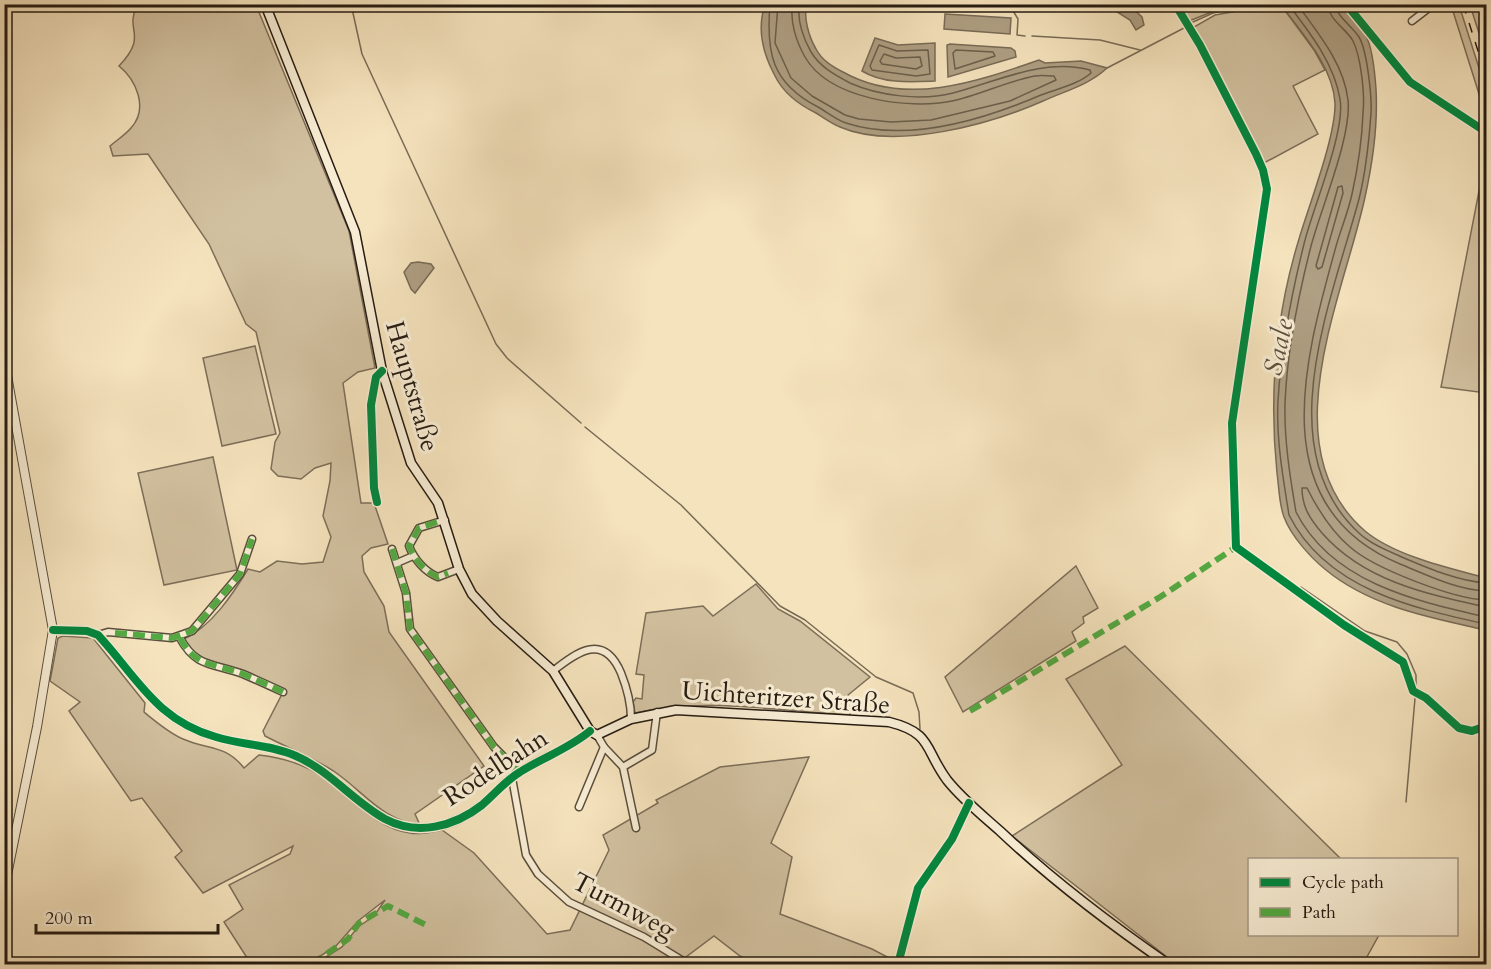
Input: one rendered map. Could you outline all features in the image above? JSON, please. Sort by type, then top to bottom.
[{"type":"main road","name":"Hauptstraße","points":[[264,4],[355,232],[381,371],[411,463],[438,503],[459,569],[472,594],[482,606],[553,671],[594,733]]},
{"type":"main road","name":"Uichteritzer Straße","points":[[594,733],[657,712],[735,712],[889,722],[905,726],[925,740],[946,779],[969,803],[1064,886],[1168,964]]},
{"type":"street","points":[[1346,4],[1410,82],[1486,132]]},
{"type":"street","points":[[1412,21],[1434,4]]},
{"type":"street","points":[[4,359],[53,630],[43,695],[4,890]]},
{"type":"street","points":[[377,502],[371,405],[376,377],[381,371]]},
{"type":"street","points":[[444,520],[419,528],[409,544],[413,556],[431,575],[438,577],[459,569]]},
{"type":"street","points":[[53,630],[87,631],[98,635],[108,632],[180,638],[197,627],[236,580],[246,564],[252,539]]},
{"type":"street","points":[[393,549],[406,593],[410,629],[494,747],[519,772]]},
{"type":"street","points":[[397,563],[413,556]]},
{"type":"street","name":"Rodelbahn","points":[[98,635],[143,691],[170,715],[216,737],[293,754],[333,778],[374,812],[399,825],[425,829],[449,823],[471,813],[519,772],[594,733]]},
{"type":"street","points":[[180,638],[188,653],[207,665],[241,673],[283,692]]},
{"type":"street","points":[[553,671],[577,653],[604,650],[612,657],[623,680],[631,706],[631,719]]},
{"type":"street","points":[[623,767],[652,750],[657,712]]},
{"type":"street","points":[[594,733],[623,767],[636,828]]},
{"type":"street","points":[[579,807],[604,747]]},
{"type":"street","name":"Turmweg","points":[[512,778],[526,855],[538,874],[569,902],[644,937],[688,964]]},
{"type":"street","points":[[898,964],[918,888],[952,840],[969,803]]},
{"type":"shaded area","points":[[137,5],[256,5],[349,231],[375,368],[358,372],[343,383],[361,503],[374,503],[388,544],[371,548],[362,556],[364,572],[384,606],[389,632],[484,766],[415,814],[420,825],[395,818],[384,812],[335,772],[265,736],[263,731],[283,692],[243,674],[201,660],[184,639],[194,634],[212,618],[248,569],[260,572],[277,561],[302,564],[323,562],[331,537],[323,516],[331,463],[315,468],[301,479],[278,476],[271,469],[275,442],[280,433],[256,332],[246,324],[209,244],[148,154],[113,156],[110,146],[131,128],[139,112],[140,103],[135,86],[119,66],[133,47],[133,21]]},
{"type":"shaded area","points":[[1179,5],[1229,5],[1189,21]]},
{"type":"shaded area","points":[[1281,5],[1314,50],[1325,70],[1293,86],[1318,134],[1264,163],[1194,27],[1215,15]]},
{"type":"shaded area","points":[[1451,5],[1459,5],[1486,90],[1486,116]]},
{"type":"shaded area","points":[[1470,5],[1486,5],[1486,55]]},
{"type":"shaded area","points":[[1486,183],[1486,393],[1441,387],[1480,186]]},
{"type":"shaded area","points":[[255,346],[276,434],[222,446],[203,358]]},
{"type":"shaded area","points":[[213,457],[237,570],[164,585],[138,473]]},
{"type":"shaded area","points":[[1076,566],[1098,608],[1083,617],[1084,623],[1072,632],[1076,641],[963,712],[945,677]]},
{"type":"shaded area","points":[[756,584],[778,609],[800,621],[870,677],[848,695],[850,715],[715,706],[661,708],[635,713],[633,702],[636,698],[642,699],[644,675],[636,674],[646,613],[703,606],[713,616]]},
{"type":"shaded area","points":[[63,636],[93,638],[145,703],[144,712],[178,737],[223,751],[237,760],[244,768],[259,755],[301,765],[335,785],[375,818],[398,830],[418,834],[442,830],[474,853],[547,934],[570,930],[609,850],[603,835],[658,803],[656,800],[720,767],[809,757],[771,843],[792,857],[780,914],[872,949],[897,962],[891,964],[757,964],[740,956],[714,936],[686,957],[683,964],[315,964],[342,947],[358,927],[374,916],[385,900],[358,921],[336,946],[308,964],[251,964],[224,922],[243,909],[229,885],[290,854],[293,846],[203,893],[175,857],[182,851],[142,798],[131,801],[69,711],[80,702],[50,681],[58,638]]},
{"type":"shaded area","points":[[1125,646],[1340,858],[1248,858],[1248,936],[1378,936],[1363,964],[1176,964],[1012,836],[1122,765],[1066,679]]},
{"type":"water","points":[[765,5],[807,5],[806,21],[809,33],[818,53],[824,60],[839,70],[867,82],[891,88],[916,89],[966,83],[1039,60],[1045,63],[1081,61],[1107,68],[1092,79],[1068,91],[1022,110],[970,126],[915,135],[862,134],[831,123],[797,102],[782,87],[770,66],[762,40],[761,23]]},
{"type":"water","points":[[1106,5],[1129,5],[1142,17],[1144,25],[1136,30],[1130,20]]},
{"type":"water","name":"Saale","points":[[1281,5],[1340,5],[1366,36],[1372,54],[1376,83],[1376,130],[1368,184],[1330,324],[1321,370],[1317,415],[1322,458],[1337,497],[1365,531],[1377,540],[1407,554],[1486,578],[1486,630],[1403,609],[1382,602],[1344,583],[1326,570],[1302,546],[1284,517],[1280,501],[1275,444],[1276,355],[1291,267],[1321,171],[1331,133],[1335,103],[1329,76],[1315,50]]},
{"type":"water","points":[[945,14],[1011,18],[1010,34],[944,29]]},
{"type":"water","points":[[875,38],[898,45],[935,43],[935,81],[888,80],[862,71]]},
{"type":"water","points":[[947,45],[1011,48],[1015,51],[1016,57],[948,77]]},
{"type":"water","points":[[411,263],[431,264],[434,268],[415,293],[404,272]]},
{"type":"waterway","points":[[351,4],[362,54],[496,344],[507,358],[581,423]]},
{"type":"waterway","points":[[1009,4],[1018,19],[1017,35],[1025,36]]},
{"type":"waterway","points":[[1193,22],[1213,13],[1251,4]]},
{"type":"waterway","points":[[1107,68],[1184,28]]},
{"type":"waterway","points":[[1032,36],[1100,40],[1140,50]]},
{"type":"waterway","points":[[585,427],[681,505],[780,606],[805,620],[876,677],[913,693],[919,712],[920,729]]},
{"type":"waterway","points":[[1301,587],[1365,631],[1397,642],[1407,654],[1416,675],[1416,687],[1406,802]]},
{"type":"railway","points":[[1463,4],[1486,76]]},
{"type":"marked path","points":[[437,522],[419,528],[409,546],[417,560],[429,572],[438,577],[448,573]]},
{"type":"marked path","points":[[115,633],[172,638],[192,631],[240,574],[252,539]]},
{"type":"marked path","points":[[970,711],[1160,597],[1236,547]]},
{"type":"marked path","points":[[392,549],[406,593],[410,629],[494,747],[519,772]]},
{"type":"marked path","points":[[180,638],[186,648],[199,660],[243,674],[283,692]]},
{"type":"marked path","points":[[312,964],[348,939],[359,923],[388,906],[428,926]]},
{"type":"cycle path","points":[[1175,4],[1200,45],[1256,154],[1263,170],[1267,189],[1232,423],[1236,547],[1344,625],[1403,662],[1413,691],[1426,698],[1459,728],[1472,731],[1486,726]]},
{"type":"cycle path","points":[[1346,4],[1410,82],[1486,132]]},
{"type":"cycle path","points":[[377,502],[374,488],[371,405],[376,377],[382,371]]},
{"type":"cycle path","points":[[53,630],[87,631],[98,635],[149,695],[178,720],[216,737],[287,752],[296,756],[320,770],[373,812],[397,824],[410,827],[435,827],[460,819],[482,805],[515,776],[574,743],[590,731]]},
{"type":"cycle path","points":[[898,964],[918,888],[952,839],[969,803]]}]
